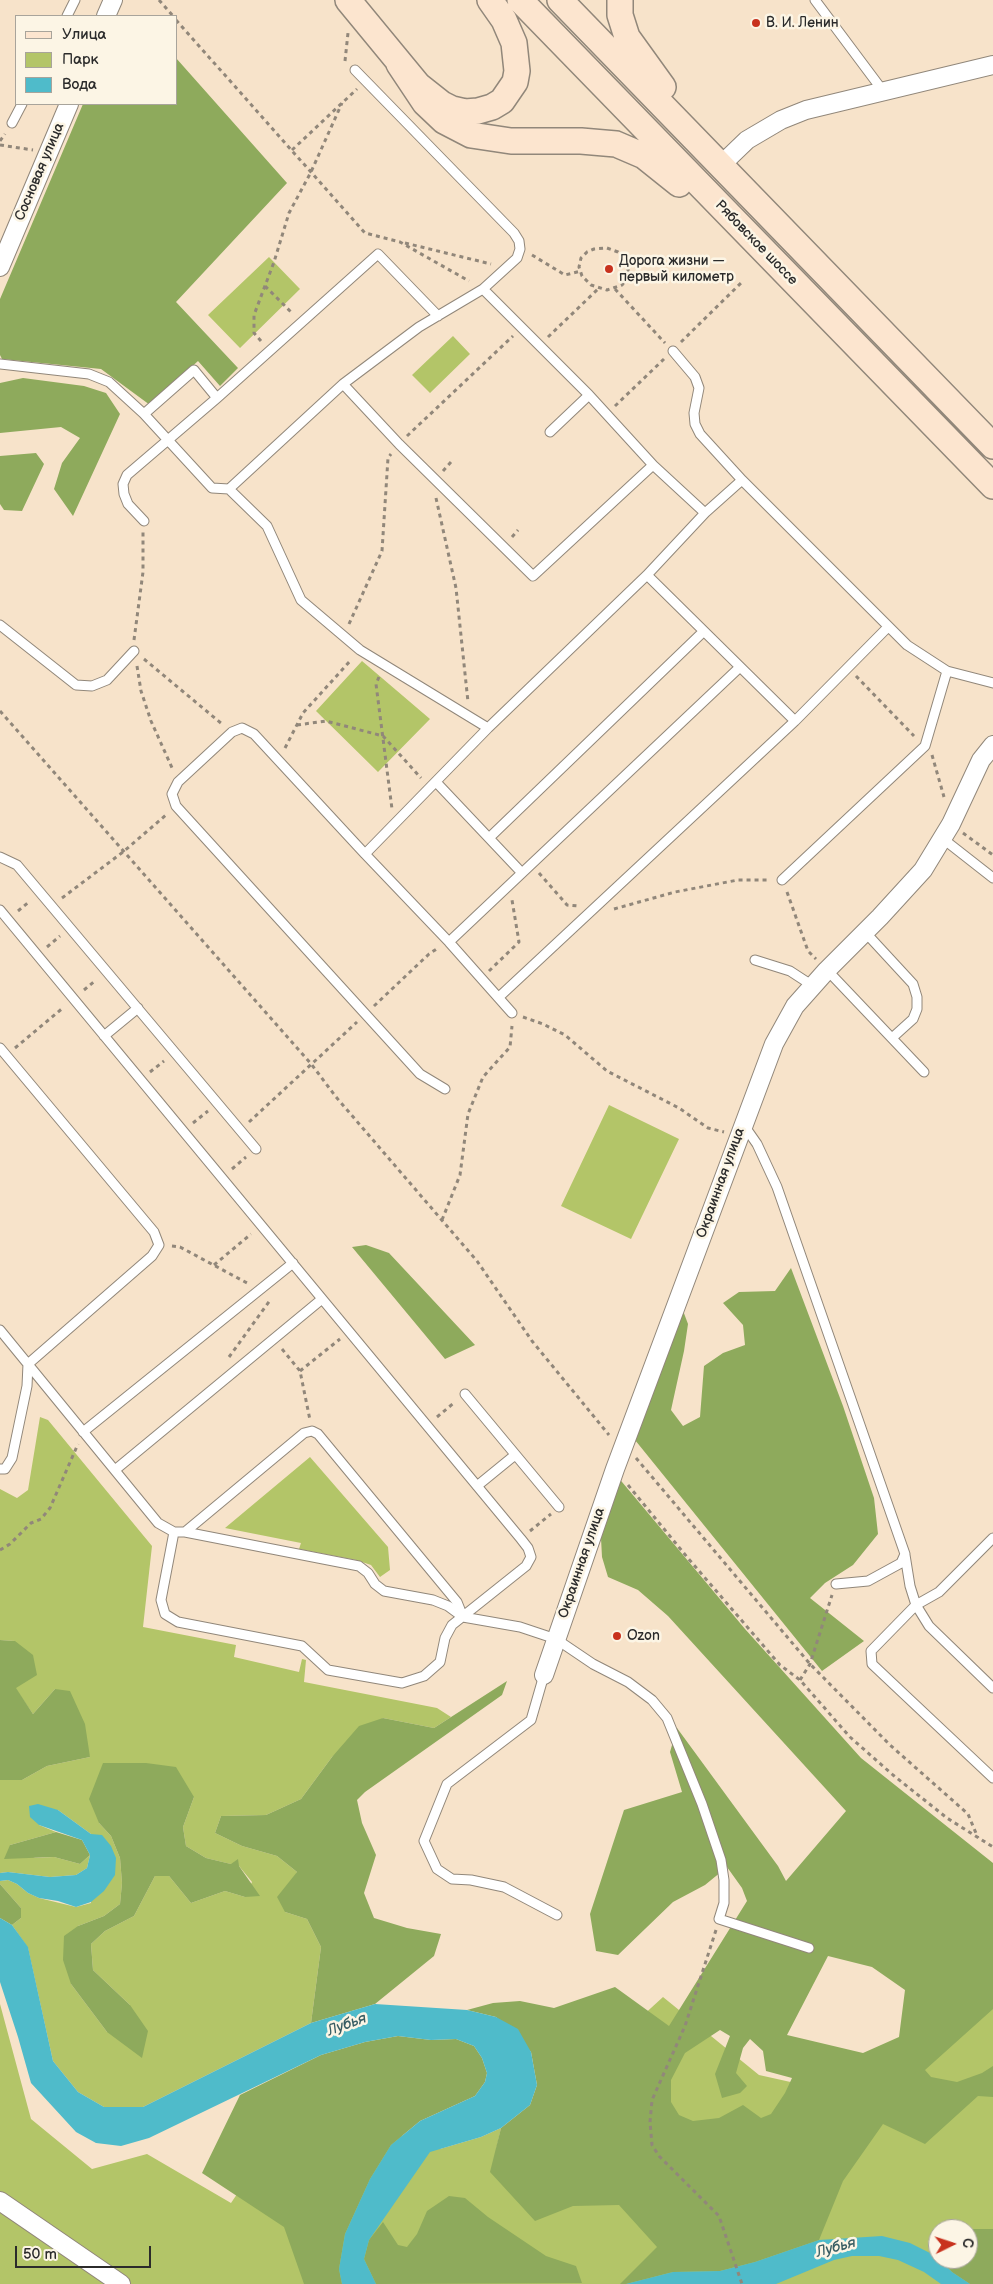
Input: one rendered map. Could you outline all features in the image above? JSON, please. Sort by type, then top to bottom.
[{"type":"main road","points":[[348,0],[399,64],[430,96],[452,109],[465,112],[492,107],[502,101],[515,82],[517,57],[514,43],[504,20],[490,0]]},
{"type":"main road","name":"Рябовское шоссе","points":[[520,0],[993,486]]},
{"type":"main road","name":"Рябовское шоссе","points":[[560,0],[993,446]]},
{"type":"main road","points":[[620,0],[620,15],[626,37],[717,162]]},
{"type":"main road","points":[[399,64],[424,103],[444,121],[477,137],[497,140],[581,141],[616,144],[632,149],[658,166],[726,228],[765,252]]},
{"type":"street","points":[[106,15],[113,0]]},
{"type":"street","points":[[717,162],[747,140],[781,120],[806,110],[993,65]]},
{"type":"street","name":"Сосновая улица","points":[[0,267],[69,105]]},
{"type":"street","name":"Окраинная улица","points":[[544,1675],[615,1469],[774,1044],[796,1006],[813,986],[923,870],[942,838],[981,760],[993,745]]},
{"type":"street","points":[[0,2201],[121,2284]]},
{"type":"lane","points":[[68,15],[76,0]]},
{"type":"lane","points":[[815,0],[883,91]]},
{"type":"lane","points":[[229,489],[343,384],[419,327],[483,289],[517,258],[520,249],[520,241],[514,233],[355,70]]},
{"type":"lane","points":[[12,123],[21,105]]},
{"type":"lane","points":[[144,521],[128,504],[124,494],[123,484],[128,475],[378,254],[438,316]]},
{"type":"lane","points":[[483,289],[540,344],[653,465],[705,513]]},
{"type":"lane","points":[[673,351],[695,377],[699,388],[694,413],[694,424],[700,434],[742,480],[907,645],[948,671],[993,683]]},
{"type":"lane","points":[[0,364],[89,374],[109,382],[144,414],[212,488],[229,489],[267,526],[301,600],[360,650],[488,728]]},
{"type":"lane","points":[[144,414],[194,370],[217,398]]},
{"type":"lane","points":[[343,384],[399,444],[533,576],[653,465]]},
{"type":"lane","points":[[550,432],[589,395]]},
{"type":"lane","points":[[365,854],[488,728],[647,575],[705,513],[742,480]]},
{"type":"lane","points":[[647,575],[795,721]]},
{"type":"lane","points":[[0,625],[76,685],[92,686],[107,680],[134,651]]},
{"type":"lane","points":[[499,997],[795,721],[888,627]]},
{"type":"lane","points":[[489,838],[704,631]]},
{"type":"lane","points":[[449,942],[740,667]]},
{"type":"lane","points":[[782,880],[925,746],[948,671]]},
{"type":"lane","points":[[445,1089],[420,1074],[176,806],[172,794],[178,782],[232,732],[242,728],[254,734],[449,942],[512,1013]]},
{"type":"lane","points":[[433,785],[489,838],[522,873]]},
{"type":"lane","points":[[942,838],[993,878]]},
{"type":"lane","points":[[0,858],[17,865],[256,1148]]},
{"type":"lane","points":[[0,910],[521,1539],[528,1548],[530,1557],[526,1566],[452,1625],[445,1638],[440,1662],[424,1676],[402,1683],[328,1670],[302,1646],[178,1622],[165,1614],[161,1600],[174,1532]]},
{"type":"lane","points":[[866,932],[913,984],[917,998],[917,1009],[912,1019],[892,1038]]},
{"type":"lane","points":[[755,960],[790,971],[813,986]]},
{"type":"lane","points":[[827,970],[924,1072]]},
{"type":"lane","points":[[104,1036],[138,1008]]},
{"type":"lane","points":[[0,1469],[5,1469],[12,1458],[27,1386],[28,1364],[152,1256],[159,1245],[154,1232],[3,1052]]},
{"type":"lane","points":[[741,1130],[757,1144],[777,1187],[905,1554],[910,1586],[916,1605],[929,1626],[993,1688]]},
{"type":"lane","points":[[84,1432],[293,1263]]},
{"type":"lane","points":[[115,1470],[322,1299]]},
{"type":"lane","points":[[0,1330],[158,1524],[174,1532],[185,1532],[359,1566],[368,1572],[375,1584],[384,1591],[433,1600],[448,1606],[463,1617],[520,1627],[556,1640],[593,1664],[628,1682],[652,1700],[667,1718],[702,1804],[721,1860],[724,1895],[719,1919],[809,1948]]},
{"type":"lane","points":[[465,1394],[559,1507]]},
{"type":"lane","points":[[185,1532],[304,1433],[312,1431],[318,1434],[457,1602],[463,1617]]},
{"type":"lane","points":[[477,1486],[515,1455]]},
{"type":"lane","points":[[993,1538],[939,1592],[916,1605],[871,1651],[872,1664],[993,1778]]},
{"type":"lane","points":[[836,1584],[868,1581],[901,1563],[905,1554]]},
{"type":"lane","points":[[544,1675],[531,1720],[447,1784],[424,1841],[437,1869],[452,1879],[470,1880],[504,1887],[557,1915]]},
{"type":"path","points":[[159,0],[172,15]]},
{"type":"path","points":[[178,22],[366,233],[506,268]]},
{"type":"path","points":[[352,26],[347,34],[345,60],[355,70]]},
{"type":"path","points":[[292,150],[366,81]]},
{"type":"path","points":[[254,333],[254,315],[289,212],[311,172],[342,103]]},
{"type":"path","points":[[0,145],[30,150]]},
{"type":"path","points":[[400,242],[483,289]]},
{"type":"path","points":[[607,248],[618,252],[628,264],[627,278],[622,286],[615,289],[598,288],[586,281],[580,271],[581,258],[586,252],[594,249],[607,248]]},
{"type":"path","points":[[520,249],[565,275],[580,271]]},
{"type":"path","points":[[265,286],[301,322]]},
{"type":"path","points":[[540,344],[598,288]]},
{"type":"path","points":[[615,289],[673,351]]},
{"type":"path","points":[[343,636],[382,551],[388,458],[399,444],[522,327]]},
{"type":"path","points":[[434,479],[436,502],[456,588],[470,717]]},
{"type":"path","points":[[279,760],[303,713],[360,650]]},
{"type":"path","points":[[134,651],[232,732]]},
{"type":"path","points":[[385,666],[376,684],[394,825]]},
{"type":"path","points":[[0,711],[312,1065],[336,1097],[477,1261],[532,1341],[612,1439],[631,1452],[810,1664],[890,1745],[968,1814],[978,1838]]},
{"type":"path","points":[[297,725],[326,721],[383,736],[433,785]]},
{"type":"path","points":[[52,906],[123,852],[176,806]]},
{"type":"path","points":[[531,865],[567,905],[609,910],[675,892],[738,880],[782,880],[808,951],[827,970]]},
{"type":"path","points":[[482,978],[519,942],[510,885]]},
{"type":"path","points":[[8,919],[40,893]]},
{"type":"path","points":[[37,955],[70,928]]},
{"type":"path","points":[[240,1130],[429,954],[449,942]]},
{"type":"path","points":[[3,1052],[107,972]]},
{"type":"path","points":[[442,1220],[460,1175],[468,1114],[482,1077],[510,1047],[512,1013],[543,1024],[565,1035],[607,1071],[678,1108],[708,1128],[741,1130]]},
{"type":"path","points":[[141,1080],[174,1052]]},
{"type":"path","points":[[183,1131],[217,1103]]},
{"type":"path","points":[[222,1177],[256,1148]]},
{"type":"path","points":[[214,1265],[262,1226]]},
{"type":"path","points":[[159,1245],[180,1247],[260,1290]]},
{"type":"path","points":[[217,1386],[216,1374],[277,1290],[276,1277]]},
{"type":"path","points":[[300,1371],[349,1332]]},
{"type":"path","points":[[274,1339],[300,1371],[312,1431]]},
{"type":"path","points":[[426,1425],[465,1394]]},
{"type":"path","points":[[0,1550],[10,1544],[31,1523],[41,1518],[50,1508],[84,1432]]},
{"type":"path","points":[[615,1469],[687,1557],[774,1657],[800,1680],[850,1737],[893,1775],[947,1818],[993,1847]]},
{"type":"path","points":[[521,1539],[559,1507]]},
{"type":"path","points":[[800,1680],[810,1664],[836,1584]]},
{"type":"path","points":[[719,1919],[685,2026],[652,2100],[650,2122],[652,2145],[659,2156],[719,2216],[736,2260],[742,2284]]},
{"type":"green space","points":[[178,60],[287,183],[176,302],[238,368],[220,386],[198,361],[150,405],[101,369],[2,359],[0,355],[0,299],[83,105],[178,105]]},
{"type":"green space","points":[[269,257],[300,289],[240,348],[208,315]]},
{"type":"green space","points":[[453,336],[470,354],[430,393],[412,375]]},
{"type":"green space","points":[[23,378],[84,386],[106,393],[120,414],[73,516],[54,489],[62,463],[80,438],[61,427],[0,433],[0,383]]},
{"type":"green space","points":[[36,453],[44,464],[22,511],[4,510],[0,504],[0,456]]},
{"type":"green space","points":[[362,661],[430,719],[378,772],[316,711]]},
{"type":"green space","points":[[609,1105],[679,1139],[631,1239],[561,1206]]},
{"type":"green space","points":[[366,1245],[389,1253],[475,1345],[445,1359],[352,1247]]},
{"type":"green space","points":[[791,1268],[843,1406],[874,1498],[878,1534],[853,1565],[825,1583],[810,1598],[864,1641],[822,1671],[635,1440],[682,1308],[688,1324],[671,1410],[683,1426],[700,1417],[704,1366],[723,1353],[745,1345],[743,1325],[723,1303],[739,1292],[775,1291]]},
{"type":"green space","points":[[40,1417],[48,1420],[152,1546],[143,1627],[236,1645],[234,1657],[299,1672],[302,1659],[306,1660],[304,1682],[437,1708],[451,1717],[434,1728],[383,1718],[332,1757],[301,1799],[266,1815],[221,1816],[215,1833],[242,1846],[277,1856],[297,1872],[285,1912],[307,1919],[321,1947],[311,2023],[143,2107],[104,2107],[78,2092],[53,2061],[28,1948],[12,1925],[21,1918],[21,1908],[0,1884],[0,1881],[8,1880],[39,1898],[76,1907],[91,1903],[91,1834],[58,1810],[39,1825],[56,1832],[10,1845],[35,1858],[54,1857],[80,1864],[90,1855],[87,1868],[76,1875],[50,1877],[8,1872],[0,1873],[0,1780],[22,1780],[47,1766],[90,1757],[55,1689],[33,1714],[15,1688],[15,1641],[0,1640],[0,1489],[17,1498],[28,1490]],"holes":[[[194,1797],[183,1827],[186,1846],[206,1858],[239,1866],[252,1882],[245,1897],[225,1891],[191,1903],[169,1876],[155,1876],[134,1916],[105,1931],[91,1944],[93,1970],[130,2005],[107,2032],[71,1984],[78,1926],[104,1916],[120,1904],[122,1883],[120,1858],[111,1836],[99,1823]]]},
{"type":"green space","points":[[310,1457],[388,1547],[390,1570],[380,1577],[371,1565],[356,1560],[299,1549],[301,1543],[225,1528]]},
{"type":"green space","points":[[617,1476],[745,1629],[861,1758],[993,1863],[993,2009],[925,2070],[931,2077],[957,2082],[982,2073],[993,2066],[993,2097],[978,2096],[925,2144],[883,2124],[843,2181],[819,2240],[755,2262],[720,2271],[673,2272],[626,2284],[620,2284],[657,2247],[619,2205],[573,2206],[535,2221],[490,2172],[501,2128],[530,2105],[537,2085],[531,2052],[496,2017],[467,2010],[493,2003],[520,2001],[554,2008],[615,1987],[669,2026],[747,1901],[742,1888],[727,1867],[705,1885],[673,1902],[618,1955],[596,1951],[590,1914],[624,1810],[682,1792],[670,1752],[677,1728],[778,1866],[786,1881],[846,1811],[668,1616],[638,1590],[608,1577],[602,1557],[601,1538]],"holes":[[[828,1956],[872,1967],[905,1990],[899,2037],[863,2053],[787,2035]],[[720,2030],[730,2036],[715,2074],[722,2098],[740,2093],[747,2086],[736,2073],[743,2048],[750,2039],[763,2051],[766,2071],[792,2078],[785,2093],[771,2114],[761,2118],[743,2105],[719,2118],[693,2121],[679,2115],[671,2102],[671,2080],[685,2053]]]},
{"type":"green space","points":[[0,1640],[15,1641],[33,1655],[37,1675],[16,1688],[33,1714],[55,1689],[70,1691],[85,1724],[90,1757],[47,1766],[22,1780],[0,1780]]},
{"type":"green space","points":[[507,1681],[502,1695],[365,1792],[357,1800],[362,1823],[376,1855],[364,1893],[374,1918],[407,1928],[441,1934],[434,1956],[375,2004],[311,2023],[321,1947],[307,1919],[285,1912],[277,1897],[297,1872],[277,1856],[242,1846],[215,1833],[221,1816],[266,1815],[301,1799],[332,1757],[359,1726],[383,1718],[434,1728]]},
{"type":"green space","points":[[103,1763],[146,1763],[176,1767],[194,1797],[183,1827],[186,1846],[206,1858],[231,1864],[238,1859],[239,1866],[260,1896],[245,1897],[225,1891],[191,1903],[169,1876],[155,1876],[134,1916],[105,1931],[91,1944],[93,1970],[130,2005],[148,2031],[142,2058],[107,2032],[71,1984],[63,1960],[64,1936],[78,1926],[104,1916],[120,1904],[122,1883],[120,1858],[111,1836],[99,1823],[89,1799]]},
{"type":"green space","points":[[56,1832],[82,1840],[90,1855],[80,1864],[54,1857],[4,1859],[10,1845]]},
{"type":"green space","points":[[0,1884],[21,1908],[21,1918],[12,1925],[0,1918]]},
{"type":"green space","points":[[663,1997],[759,2075],[876,2101],[993,2005],[993,2284],[0,2284],[0,2004],[31,2119],[92,2169],[147,2154],[231,2203],[301,2099],[440,2149],[481,2137],[501,2128],[496,2150]]},
{"type":"green space","points":[[398,2036],[431,2040],[456,2039],[474,2046],[482,2058],[487,2073],[485,2082],[475,2096],[420,2121],[391,2145],[370,2179],[345,2234],[339,2269],[342,2284],[304,2284],[284,2227],[202,2173],[240,2095],[321,2055],[365,2042]]},
{"type":"green space","points":[[449,2196],[465,2198],[488,2217],[546,2256],[576,2266],[582,2283],[376,2284],[364,2259],[369,2240],[383,2222],[398,2245],[407,2247],[417,2234],[427,2211]]},
{"type":"green space","points":[[978,2229],[993,2229],[993,2284],[970,2284],[949,2269],[978,2269]]},
{"type":"water","points":[[38,1804],[58,1810],[91,1834],[102,1835],[111,1846],[116,1858],[115,1875],[104,1891],[91,1902],[76,1907],[58,1901],[39,1898],[8,1880],[0,1881],[0,1873],[8,1872],[50,1877],[76,1875],[87,1868],[90,1855],[82,1840],[39,1825],[30,1817],[29,1806]]},
{"type":"water","name":"Лубья","points":[[0,1918],[12,1925],[28,1947],[53,2061],[78,2092],[104,2107],[143,2107],[311,2023],[375,2004],[467,2010],[496,2017],[518,2029],[531,2052],[537,2085],[530,2105],[501,2128],[481,2137],[430,2152],[369,2240],[364,2259],[376,2284],[342,2284],[339,2269],[345,2234],[370,2179],[391,2145],[420,2121],[475,2096],[485,2082],[487,2073],[482,2058],[474,2046],[456,2039],[431,2040],[398,2036],[365,2042],[321,2055],[149,2138],[121,2146],[96,2143],[76,2132],[31,2083],[0,1982]]},
{"type":"water","name":"Лубья","points":[[882,2236],[910,2243],[928,2252],[928,2269],[949,2269],[970,2284],[941,2284],[924,2272],[898,2260],[879,2256],[852,2256],[834,2260],[776,2284],[626,2284],[673,2272],[720,2271],[755,2262],[819,2240]]},
{"type":"place","name":"В. И. Ленин","points":[[756,23]]},
{"type":"place","name":"Дорога жизни — первый километр","points":[[609,269]]},
{"type":"place","name":"Ozon","points":[[617,1636]]}]
